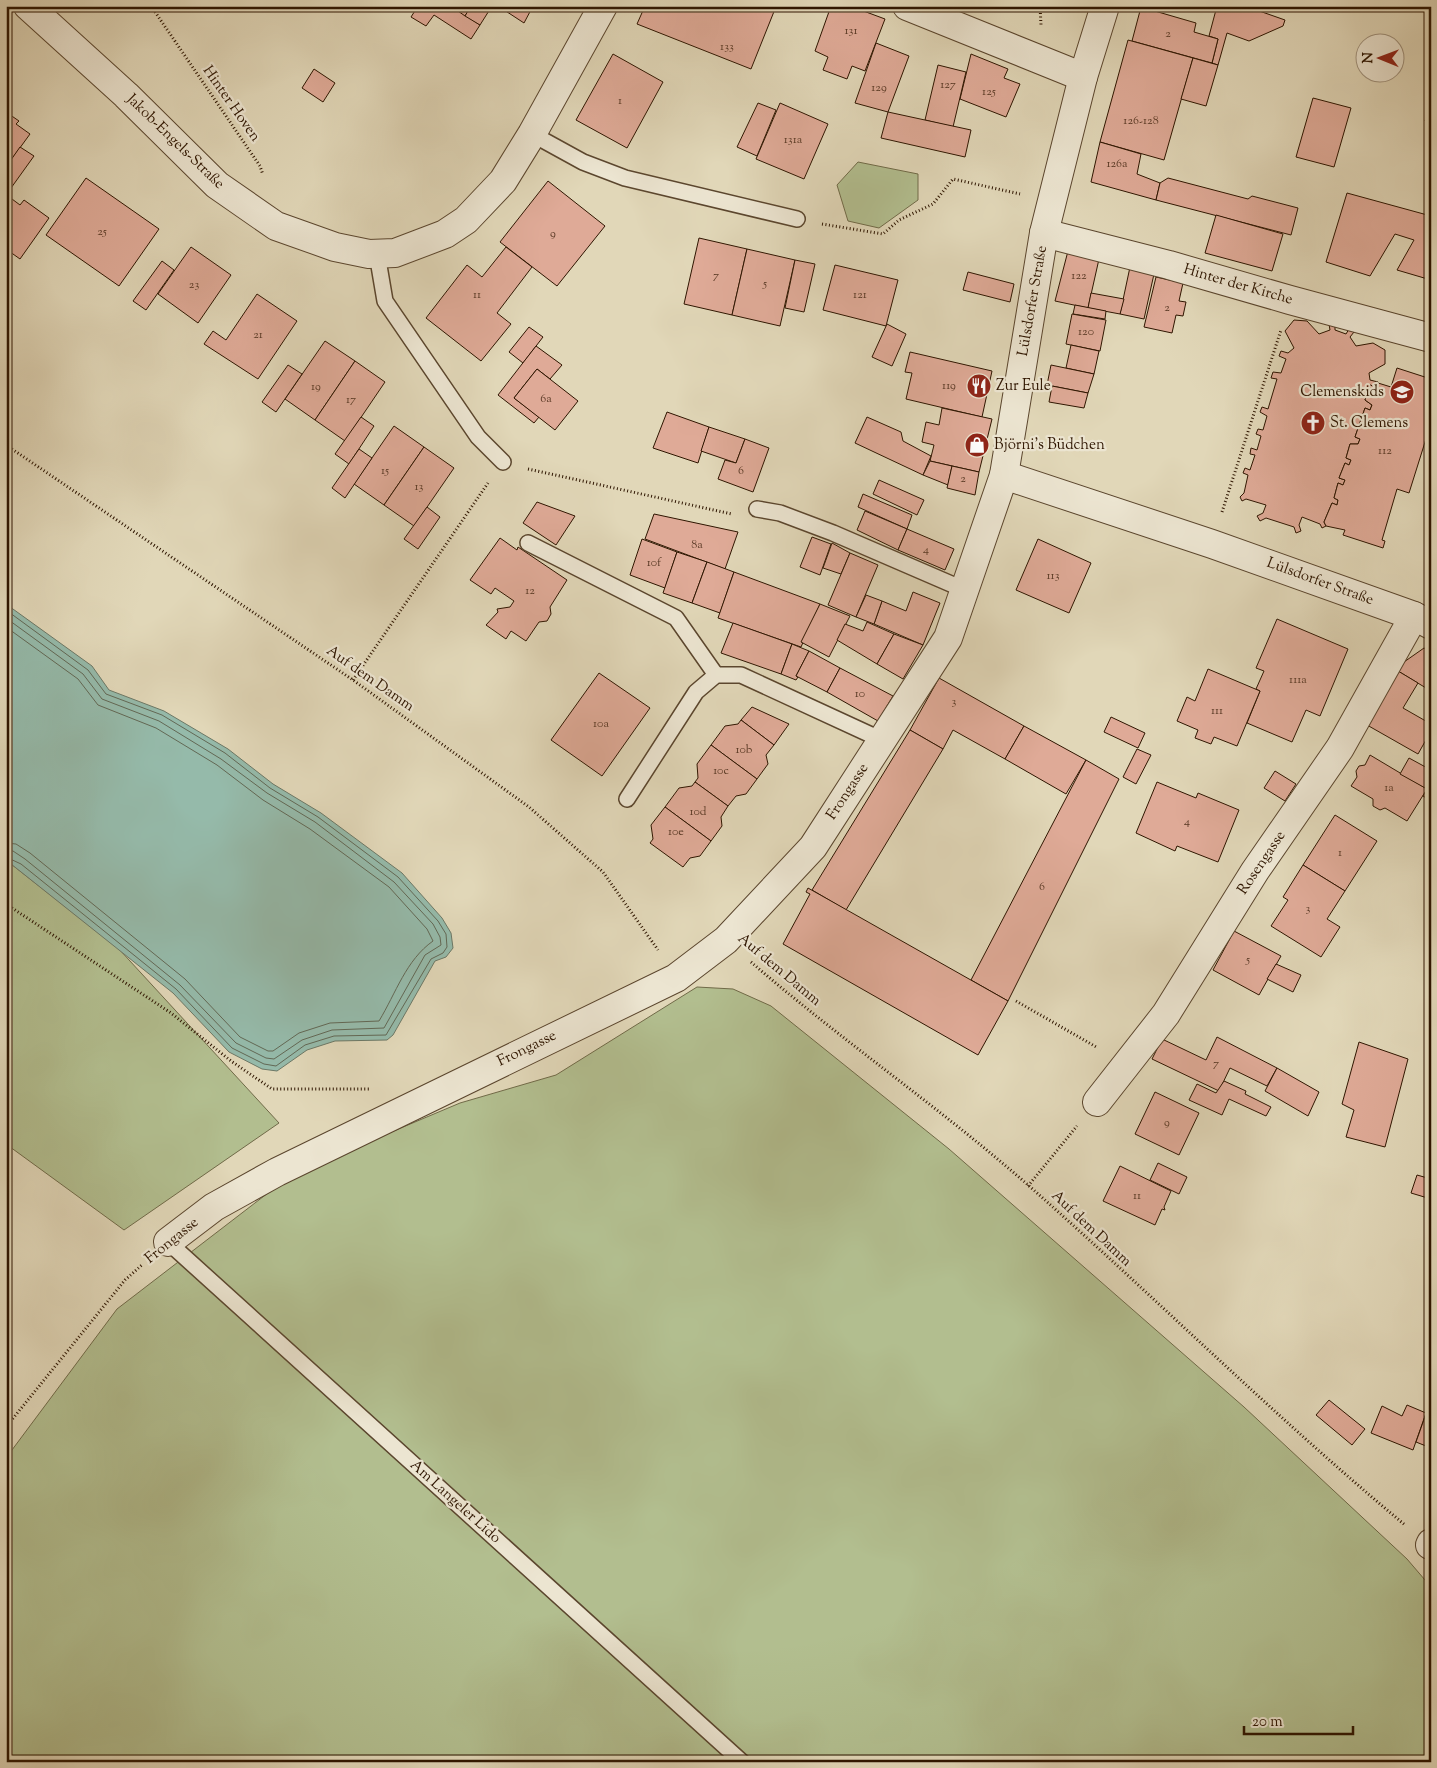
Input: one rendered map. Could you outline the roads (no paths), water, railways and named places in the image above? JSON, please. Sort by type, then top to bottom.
[{"type":"street","name":"Jakob-Engels-Straße","points":[[28,6],[126,95],[217,185],[276,226],[336,247],[377,254],[395,253],[445,234],[466,220],[503,181],[532,134],[603,6]]},
{"type":"street","points":[[907,6],[942,13],[1083,77]]},
{"type":"street","name":"Lülsdorfer Straße","points":[[1104,6],[1083,77],[1044,233],[1004,475],[1212,544],[1422,620]]},
{"type":"street","name":"Hinter der Kirche","points":[[1044,233],[1169,265],[1431,338]]},
{"type":"street","name":"Frongasse","points":[[168,1242],[214,1207],[277,1172],[676,978],[726,940],[813,847],[948,638],[1004,475]]},
{"type":"street","name":"Rosengasse","points":[[1097,1102],[1166,1014],[1255,871],[1340,748],[1422,620]]},
{"type":"lane","points":[[532,134],[583,162],[610,173],[648,184],[797,219]]},
{"type":"lane","points":[[377,254],[385,301],[478,437],[503,462]]},
{"type":"lane","points":[[757,509],[780,512],[965,590]]},
{"type":"lane","points":[[528,543],[676,618],[716,675]]},
{"type":"lane","points":[[627,799],[696,692],[716,675],[741,675],[882,740]]},
{"type":"lane","name":"Am Langeler Lido","points":[[168,1242],[742,1762]]},
{"type":"water","points":[[6,604],[92,666],[109,690],[164,711],[228,749],[273,784],[321,813],[402,873],[442,918],[451,933],[453,948],[446,957],[435,961],[393,1035],[387,1040],[335,1041],[307,1050],[277,1071],[262,1069],[229,1052],[173,993],[6,860]]},
{"type":"place","name":"Zur Eule","points":[[979,386]]},
{"type":"place","name":"Clemenskids","points":[[1402,392]]},
{"type":"place","name":"St. Clemens","points":[[1313,423]]},
{"type":"place","name":"Björni's Büdchen","points":[[977,445]]}]
